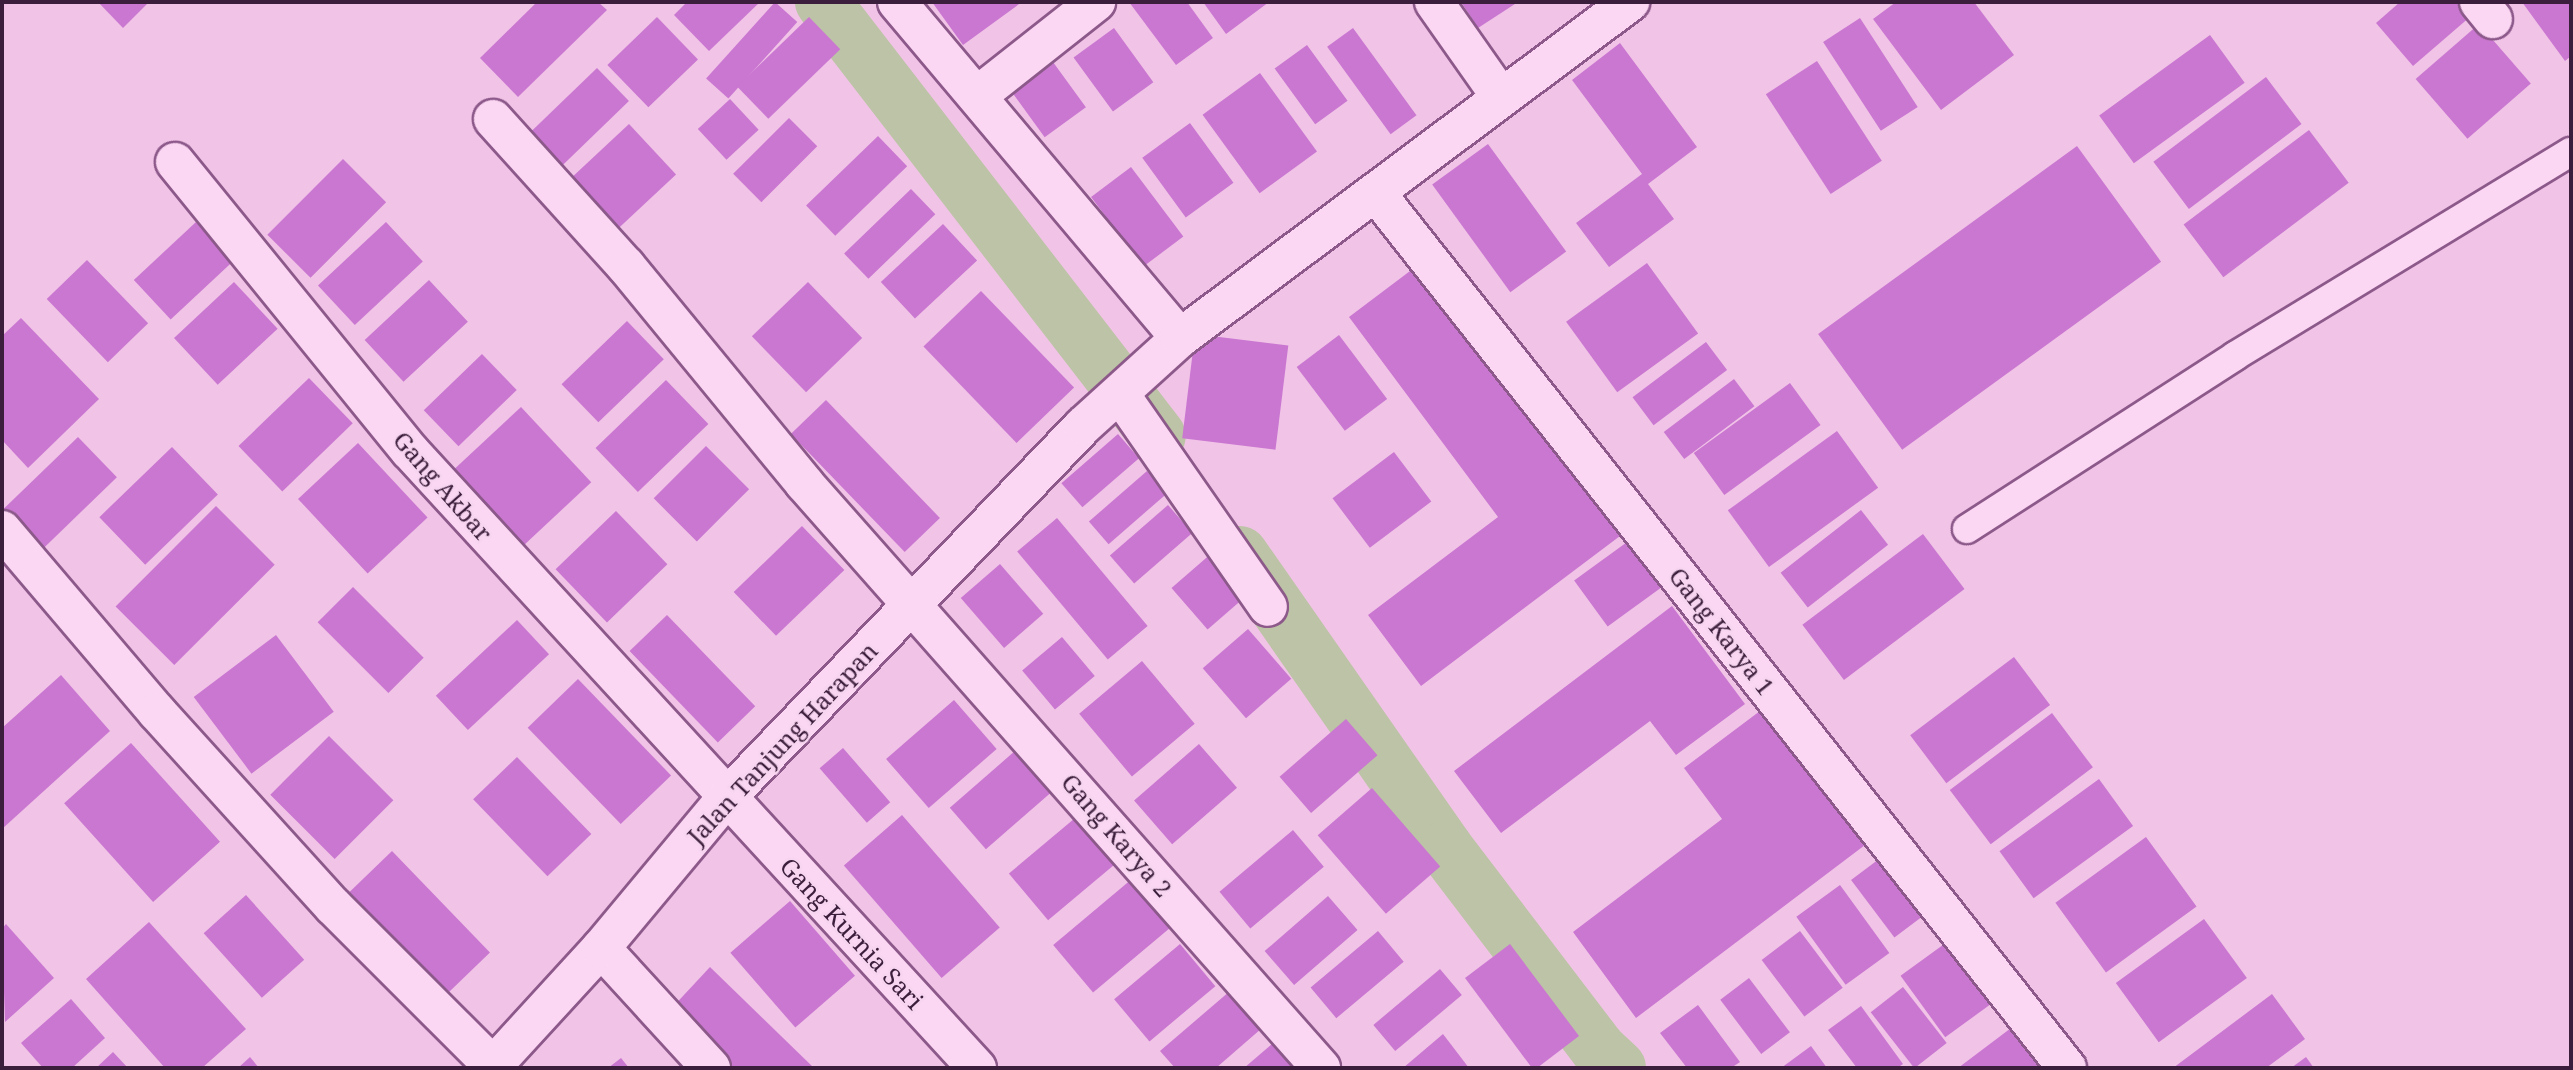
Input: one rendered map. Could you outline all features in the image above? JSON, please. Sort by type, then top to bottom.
[{"type":"street","points":[[897,2],[977,96],[1169,348]]},
{"type":"street","points":[[977,96],[1096,2]]},
{"type":"street","points":[[1434,2],[1500,96]]},
{"type":"street","name":"Jalan Tanjung Harapan","points":[[492,1067],[601,948],[727,797],[1083,426],[1169,348],[1500,96],[1630,2]]},
{"type":"street","name":"Gang Karya 2","points":[[493,119],[626,266],[804,483],[913,601],[1321,1068]]},
{"type":"street","name":"Gang Akbar","points":[[175,162],[410,451],[727,797]]},
{"type":"street","name":"Gang Karya 1","points":[[1376,193],[2067,1068]]},
{"type":"street","points":[[1120,394],[1268,607]]},
{"type":"street","points":[[7,546],[333,906],[492,1067]]},
{"type":"street","name":"Gang Kurnia Sari","points":[[727,797],[977,1068]]},
{"type":"street","points":[[601,948],[710,1068]]},
{"type":"lane","points":[[1967,529],[2235,356],[2571,152]]},
{"type":"building","points":[[98,2],[149,2],[123,28]]},
{"type":"building","points":[[537,2],[598,2],[607,10],[518,97],[480,58]]},
{"type":"building","points":[[687,2],[760,2],[709,51],[674,15]]},
{"type":"building","points":[[775,2],[797,22],[728,99],[706,79]]},
{"type":"building","points":[[932,2],[1022,2],[963,45]]},
{"type":"building","points":[[1129,2],[1187,2],[1213,38],[1176,65]]},
{"type":"building","points":[[1203,2],[1269,2],[1226,34]]},
{"type":"building","points":[[1461,2],[1518,2],[1478,28]]},
{"type":"building","points":[[1896,2],[1974,2],[2014,55],[1941,110],[1873,19]]},
{"type":"building","points":[[2400,2],[2471,2],[2478,10],[2413,66],[2376,23]]},
{"type":"building","points":[[2522,2],[2571,2],[2571,56],[2565,61]]},
{"type":"building","points":[[657,17],[698,59],[648,107],[607,65]]},
{"type":"building","points":[[809,17],[840,49],[768,119],[737,86]]},
{"type":"building","points":[[1860,18],[1918,107],[1881,131],[1823,42]]},
{"type":"building","points":[[2479,24],[2531,84],[2467,139],[2416,79]]},
{"type":"building","points":[[1114,28],[1153,82],[1113,112],[1074,57]]},
{"type":"building","points":[[1353,28],[1416,115],[1391,134],[1327,47]]},
{"type":"building","points":[[2210,35],[2245,83],[2134,163],[2099,116]]},
{"type":"building","points":[[1620,43],[1697,147],[1648,184],[1674,219],[1609,267],[1576,223],[1642,174],[1572,80]]},
{"type":"building","points":[[1307,45],[1348,101],[1315,124],[1275,69]]},
{"type":"building","points":[[1817,61],[1882,161],[1831,194],[1766,94]]},
{"type":"building","points":[[1053,62],[1086,107],[1045,137],[1012,92]]},
{"type":"building","points":[[597,68],[629,101],[556,172],[524,139]]},
{"type":"building","points":[[1260,73],[1317,151],[1260,193],[1203,115]]},
{"type":"building","points":[[2266,77],[2302,124],[2189,209],[2153,162]]},
{"type":"building","points":[[730,99],[759,130],[726,160],[698,129]]},
{"type":"building","points":[[789,118],[817,146],[761,202],[733,174]]},
{"type":"building","points":[[1190,123],[1233,183],[1186,218],[1142,158]]},
{"type":"building","points":[[629,124],[676,174],[619,228],[572,177]]},
{"type":"building","points":[[2309,130],[2349,183],[2223,277],[2184,224]]},
{"type":"building","points":[[878,136],[907,166],[835,236],[806,205]]},
{"type":"building","points":[[1488,144],[1566,252],[1510,292],[1432,185]]},
{"type":"building","points":[[2077,146],[2161,262],[1902,450],[1818,334]]},
{"type":"building","points":[[343,159],[386,202],[310,278],[267,235]]},
{"type":"building","points":[[1131,167],[1183,236],[1143,267],[1091,197]]},
{"type":"building","points":[[911,189],[935,214],[868,279],[844,254]]},
{"type":"building","points":[[196,222],[233,261],[171,319],[134,280]]},
{"type":"building","points":[[386,222],[423,261],[355,325],[318,285]]},
{"type":"building","points":[[943,224],[977,261],[915,319],[881,282]]},
{"type":"building","points":[[87,260],[148,323],[108,362],[47,299]]},
{"type":"building","points":[[1647,263],[1698,333],[1617,392],[1566,322]]},
{"type":"building","points":[[1418,265],[1620,536],[1421,686],[1368,615],[1498,517],[1349,317]]},
{"type":"building","points":[[429,280],[468,322],[404,382],[365,340]]},
{"type":"building","points":[[234,282],[278,329],[218,385],[174,338]]},
{"type":"building","points":[[808,282],[862,338],[806,392],[752,336]]},
{"type":"building","points":[[981,291],[1074,387],[1017,443],[923,347]]},
{"type":"building","points":[[21,318],[99,399],[28,468],[2,440],[2,336]]},
{"type":"building","points":[[627,321],[664,359],[598,422],[562,384]]},
{"type":"building","points":[[1195,334],[1288,345],[1276,450],[1182,438]]},
{"type":"building","points":[[1339,335],[1387,399],[1345,431],[1297,367]]},
{"type":"building","points":[[1706,342],[1727,370],[1654,425],[1633,397]]},
{"type":"building","points":[[482,354],[517,390],[458,446],[424,410]]},
{"type":"building","points":[[309,378],[353,423],[282,491],[239,446]]},
{"type":"building","points":[[1734,379],[1754,406],[1684,459],[1664,432]]},
{"type":"building","points":[[666,380],[708,424],[638,492],[596,448]]},
{"type":"building","points":[[1790,383],[1821,425],[1724,495],[1694,453]]},
{"type":"building","points":[[826,400],[940,518],[905,552],[791,434]]},
{"type":"building","points":[[521,407],[591,482],[522,546],[452,471]]},
{"type":"building","points":[[1837,431],[1878,488],[1769,567],[1728,510]]},
{"type":"building","points":[[1118,434],[1139,458],[1082,507],[1061,483]]},
{"type":"building","points":[[78,437],[117,477],[41,551],[2,510]]},
{"type":"building","points":[[358,443],[428,518],[368,574],[298,499]]},
{"type":"building","points":[[706,446],[749,489],[697,541],[654,498]]},
{"type":"building","points":[[172,447],[218,494],[145,565],[99,517]]},
{"type":"building","points":[[1394,452],[1431,502],[1370,548],[1333,498]]},
{"type":"building","points":[[1147,471],[1167,494],[1109,544],[1089,522]]},
{"type":"building","points":[[1168,505],[1192,533],[1134,583],[1110,556]]},
{"type":"building","points":[[216,506],[275,565],[174,665],[116,606]]},
{"type":"building","points":[[1861,510],[1888,545],[1808,607],[1781,573]]},
{"type":"building","points":[[616,511],[667,564],[607,623],[556,569]]},
{"type":"building","points":[[1057,518],[1148,626],[1108,659],[1017,551]]},
{"type":"building","points":[[802,526],[844,570],[776,636],[734,592]]},
{"type":"building","points":[[1923,534],[1965,589],[1844,680],[1802,625]]},
{"type":"building","points":[[1634,537],[1668,583],[1608,627],[1574,580]]},
{"type":"building","points":[[1213,552],[1249,594],[1208,630],[1171,588]]},
{"type":"building","points":[[1000,564],[1043,614],[1004,648],[961,598]]},
{"type":"building","points":[[353,587],[424,658],[388,693],[318,622]]},
{"type":"building","points":[[1672,606],[1745,704],[1676,755],[1650,721],[1501,833],[1454,771]]},
{"type":"building","points":[[667,615],[755,706],[718,742],[630,651]]},
{"type":"building","points":[[517,620],[549,654],[468,730],[436,696]]},
{"type":"building","points":[[1248,629],[1291,679],[1246,718],[1203,668]]},
{"type":"building","points":[[276,635],[334,712],[252,774],[194,697]]},
{"type":"building","points":[[1062,637],[1095,676],[1055,709],[1022,670]]},
{"type":"building","points":[[2014,657],[2050,705],[1946,783],[1910,735]]},
{"type":"building","points":[[1142,661],[1195,724],[1132,777],[1079,714]]},
{"type":"building","points":[[61,675],[110,731],[2,829],[2,728]]},
{"type":"building","points":[[578,679],[671,775],[621,824],[528,728]]},
{"type":"building","points":[[954,700],[997,749],[929,808],[886,759]]},
{"type":"building","points":[[1764,708],[1865,845],[1636,1018],[1573,932],[1722,819],[1684,768]]},
{"type":"building","points":[[2052,713],[2093,767],[1991,844],[1950,790]]},
{"type":"building","points":[[1346,719],[1377,755],[1311,813],[1280,777]]},
{"type":"building","points":[[329,736],[393,800],[335,859],[270,795]]},
{"type":"building","points":[[131,743],[220,842],[153,902],[64,803]]},
{"type":"building","points":[[1023,744],[1059,786],[986,849],[950,808]]},
{"type":"building","points":[[1199,744],[1237,788],[1172,844],[1134,800]]},
{"type":"building","points":[[843,748],[890,802],[867,823],[820,768]]},
{"type":"building","points":[[517,757],[591,834],[547,876],[473,799]]},
{"type":"building","points":[[2099,779],[2133,826],[2034,898],[1999,851]]},
{"type":"building","points":[[1372,788],[1440,866],[1386,914],[1318,835]]},
{"type":"building","points":[[1087,808],[1126,855],[1048,920],[1009,874]]},
{"type":"building","points":[[902,815],[1000,927],[942,978],[844,866]]},
{"type":"building","points":[[1293,830],[1324,867],[1250,928],[1219,892]]},
{"type":"building","points":[[2146,837],[2197,907],[2106,972],[2055,903]]},
{"type":"building","points":[[1891,850],[1934,908],[1894,938],[1851,880]]},
{"type":"building","points":[[392,851],[490,952],[445,996],[347,895]]},
{"type":"building","points":[[1139,873],[1179,920],[1093,992],[1053,945]]},
{"type":"building","points":[[1840,885],[1889,953],[1846,985],[1796,917]]},
{"type":"building","points":[[246,895],[304,960],[262,998],[204,933]]},
{"type":"building","points":[[1328,896],[1358,930],[1294,985],[1265,951]]},
{"type":"building","points":[[790,901],[855,976],[795,1028],[730,953]]},
{"type":"building","points":[[2204,919],[2247,978],[2159,1042],[2116,983]]},
{"type":"building","points":[[149,922],[246,1029],[202,1068],[165,1068],[86,979]]},
{"type":"building","points":[[6,924],[54,978],[5,1022],[2,929]]},
{"type":"building","points":[[1378,931],[1404,962],[1336,1018],[1311,988]]},
{"type":"building","points":[[1800,931],[1843,988],[1804,1017],[1762,960]]},
{"type":"building","points":[[1958,934],[2003,995],[1945,1037],[1901,976]]},
{"type":"building","points":[[1180,944],[1215,986],[1149,1041],[1114,999]]},
{"type":"building","points":[[1510,944],[1579,1036],[1537,1068],[1532,1068],[1465,978]]},
{"type":"building","points":[[710,967],[814,1068],[727,1068],[669,1011]]},
{"type":"building","points":[[1440,969],[1462,995],[1395,1051],[1373,1025]]},
{"type":"building","points":[[1749,978],[1790,1032],[1761,1054],[1720,1000]]},
{"type":"building","points":[[1237,985],[1269,1022],[1216,1068],[1175,1068],[1160,1051]]},
{"type":"building","points":[[1903,987],[1947,1043],[1914,1068],[1871,1012]]},
{"type":"building","points":[[2272,994],[2305,1039],[2266,1068],[2173,1068]]},
{"type":"building","points":[[71,999],[105,1038],[72,1068],[43,1068],[21,1043]]},
{"type":"building","points":[[1698,1005],[1740,1062],[1731,1068],[1687,1068],[1660,1033]]},
{"type":"building","points":[[1861,1006],[1903,1064],[1897,1068],[1857,1068],[1828,1030]]},
{"type":"building","points":[[2019,1022],[2054,1068],[1958,1068]]},
{"type":"building","points":[[1287,1031],[1318,1068],[1244,1068]]},
{"type":"building","points":[[1443,1034],[1469,1068],[1403,1068]]},
{"type":"building","points":[[1811,1046],[1827,1068],[1781,1068]]},
{"type":"building","points":[[113,1052],[128,1068],[96,1068]]},
{"type":"building","points":[[250,1057],[259,1068],[238,1068]]},
{"type":"building","points":[[2306,1057],[2314,1068],[2291,1068]]},
{"type":"building","points":[[621,1058],[629,1068],[608,1068]]},
{"type":"waterway","points":[[823,2],[1158,436]]},
{"type":"waterway","points":[[1240,554],[1445,848],[1599,1050],[1618,1068]]}]
